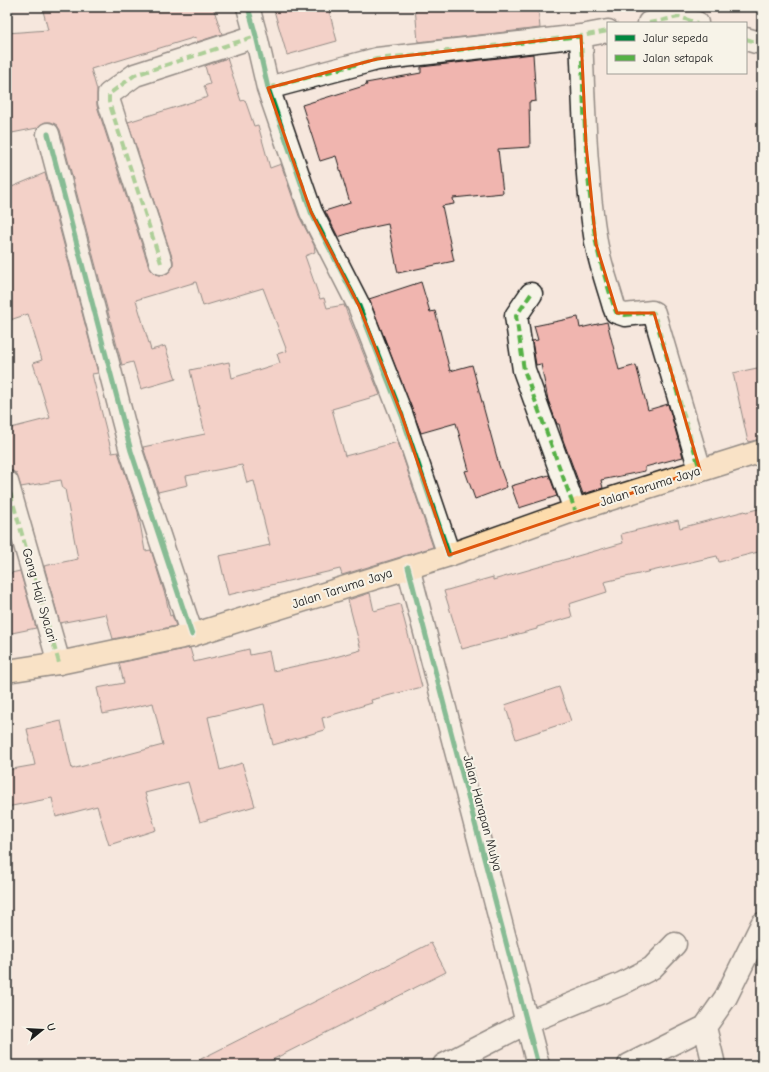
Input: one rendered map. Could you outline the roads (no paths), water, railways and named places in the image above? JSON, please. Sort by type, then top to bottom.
[{"type":"main road","name":"Jalan Taruma Jaya","points":[[7,671],[59,663],[192,635],[449,554],[575,510],[762,451]]},
{"type":"street","points":[[248,7],[268,88],[311,212],[359,306],[402,416],[449,554]]},
{"type":"street","points":[[654,22],[679,17],[694,22]]},
{"type":"street","points":[[268,88],[377,59],[581,36],[607,31]]},
{"type":"street","points":[[162,263],[108,102],[109,94],[135,75],[256,36]]},
{"type":"street","points":[[581,36],[589,189],[598,251],[616,312],[625,315],[654,313],[700,470]]},
{"type":"street","points":[[747,39],[756,42],[762,40]]},
{"type":"street","points":[[48,134],[131,451],[192,635]]},
{"type":"street","points":[[531,294],[516,316],[524,370],[575,510]]},
{"type":"street","name":"Gang Haji Sya,ari","points":[[7,482],[59,663]]},
{"type":"street","name":"Jalan Harapan Mulya","points":[[408,567],[538,1065]]},
{"type":"street","points":[[629,1065],[705,1027],[726,997],[762,924]]},
{"type":"street","points":[[444,1065],[526,1023],[621,984],[652,968],[675,944]]},
{"type":"street","points":[[705,1027],[714,1065]]}]
